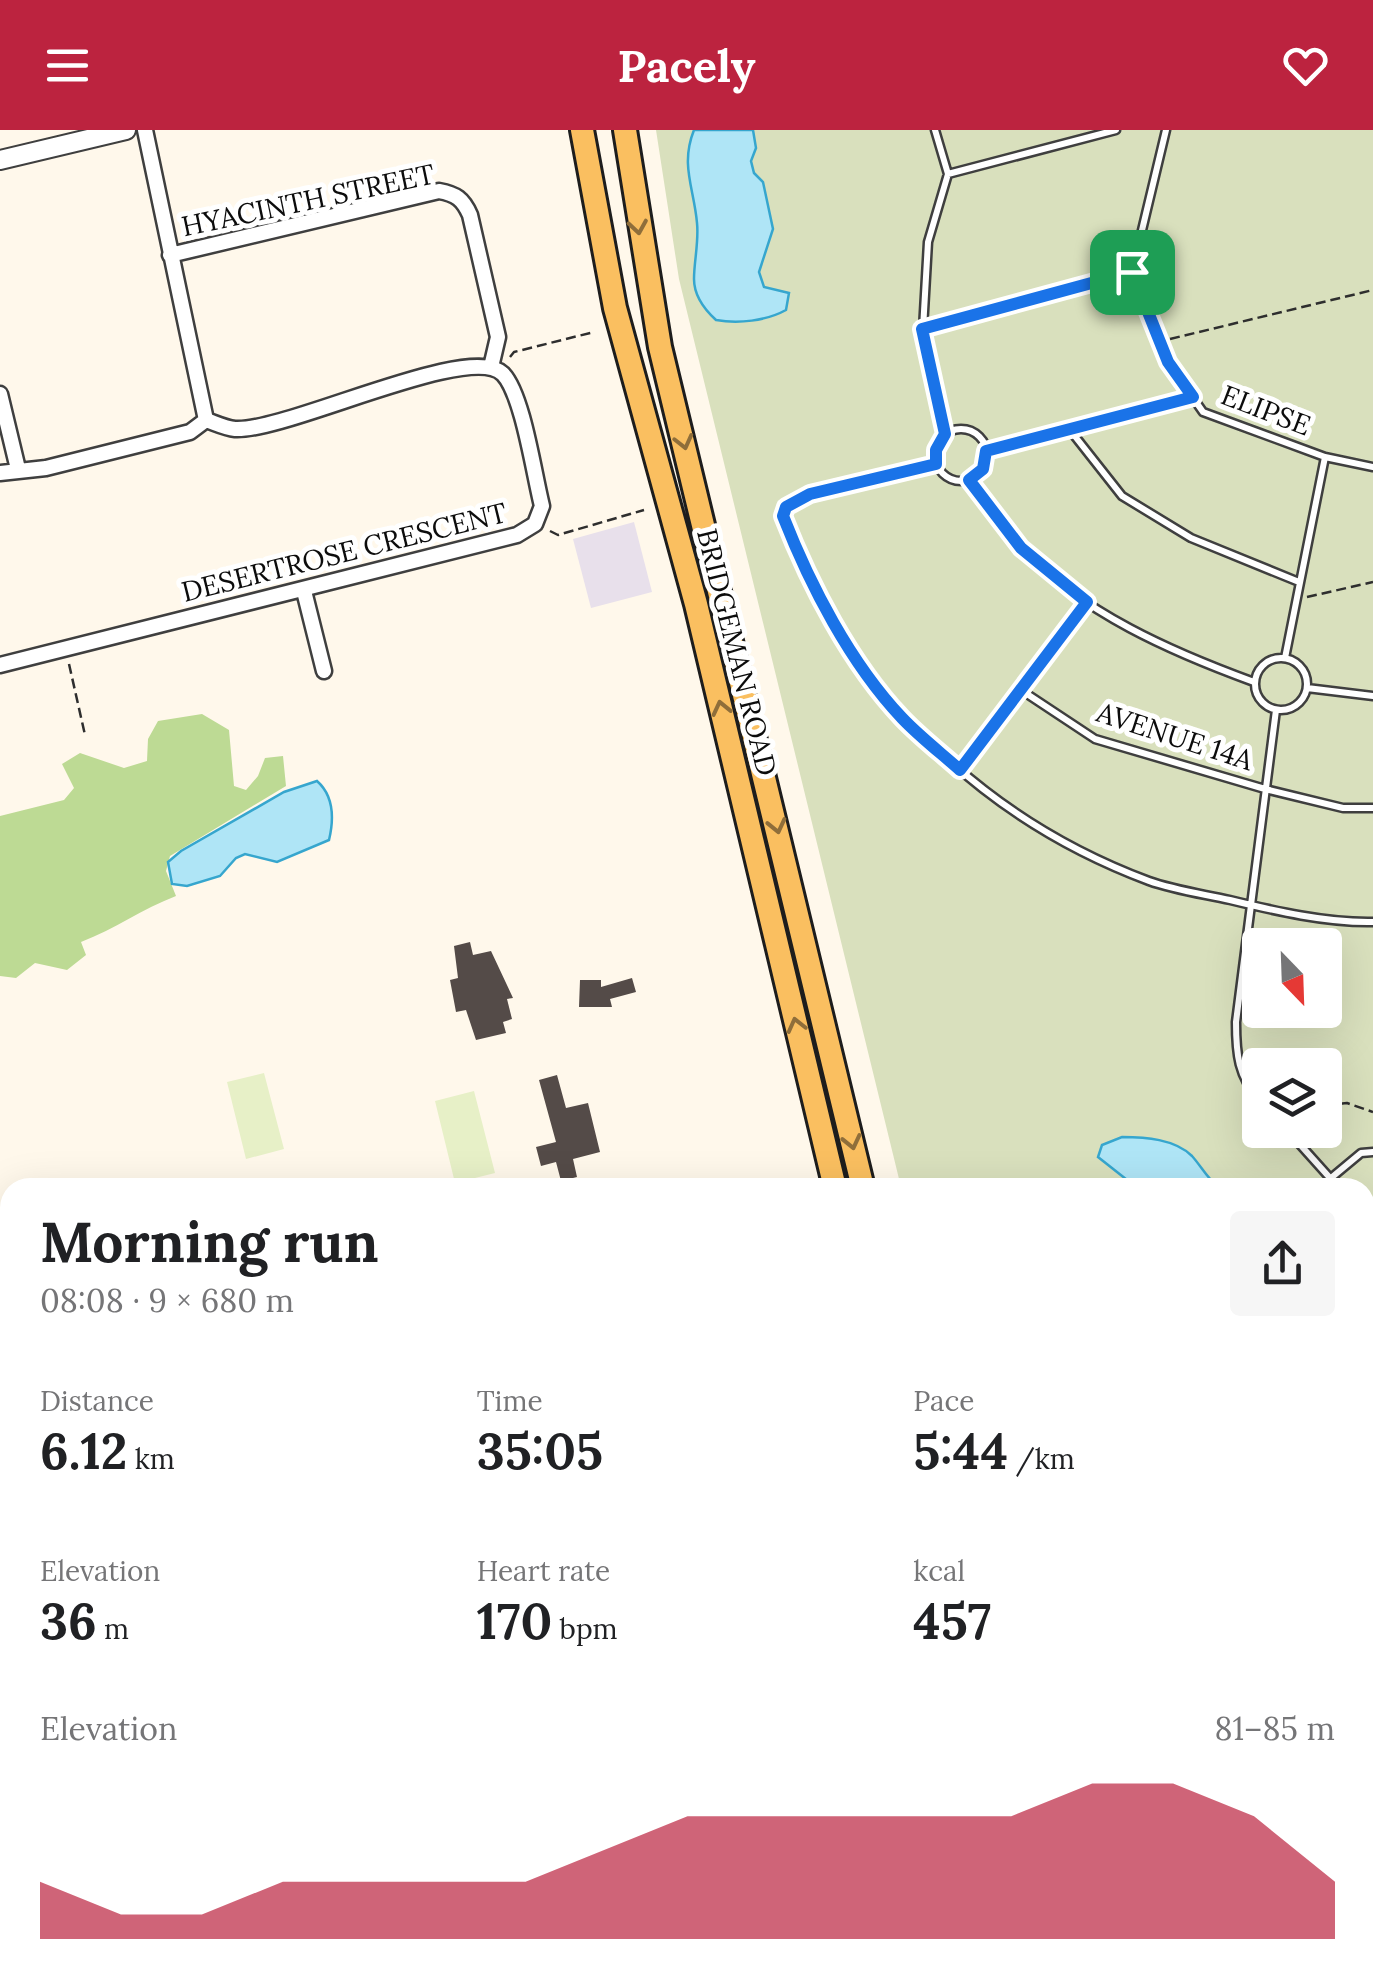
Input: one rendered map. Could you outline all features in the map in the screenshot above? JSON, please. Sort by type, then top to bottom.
[{"type":"main road","name":"BRIDGEMAN ROAD","points":[[582,130],[601,242],[628,357],[696,604],[833,1178]]},
{"type":"main road","name":"BRIDGEMAN ROAD","points":[[626,130],[660,347],[861,1178]]},
{"type":"main road","points":[[628,357],[660,347]]},
{"type":"street","points":[[0,160],[126,130]]},
{"type":"street","points":[[145,130],[206,420]]},
{"type":"street","name":"HYACINTH STREET","points":[[170,255],[439,191],[453,194],[464,202],[470,215],[498,337],[496,369]]},
{"type":"street","points":[[206,420],[237,430],[475,365],[496,369]]},
{"type":"street","name":"DESERTROSE CRESCENT","points":[[0,665],[517,535],[535,524],[542,506],[512,386],[496,369]]},
{"type":"street","points":[[0,394],[18,469]]},
{"type":"street","points":[[0,473],[46,468],[190,432],[206,420]]},
{"type":"street","points":[[304,590],[324,672]]},
{"type":"lane","points":[[935,130],[948,174],[928,242],[922,329],[945,434],[936,450],[936,464],[948,477],[969,480],[1021,548],[1087,602],[1179,654],[1254,682]]},
{"type":"lane","points":[[948,174],[1116,130]]},
{"type":"lane","points":[[922,329],[1132,272],[1166,130]]},
{"type":"lane","name":"ELIPSE","points":[[1132,272],[1160,342],[1203,412],[1324,457],[1373,467]]},
{"type":"lane","points":[[986,451],[1193,397]]},
{"type":"lane","points":[[1070,430],[1122,496],[1191,538],[1299,582]]},
{"type":"lane","points":[[945,434],[970,431],[986,451],[983,469],[969,480]]},
{"type":"lane","points":[[1284,658],[1324,457]]},
{"type":"lane","points":[[936,464],[810,494],[786,507],[783,516],[800,558],[856,657],[901,717],[989,796],[1150,882],[1250,905],[1373,922]]},
{"type":"lane","points":[[960,770],[1087,602]]},
{"type":"lane","points":[[1284,658],[1304,671],[1307,688],[1298,704],[1276,710],[1261,702],[1254,682],[1265,663],[1284,658]]},
{"type":"lane","points":[[1307,688],[1373,696]]},
{"type":"lane","name":"AVENUE 14A","points":[[1021,690],[1095,739],[1265,789],[1343,808],[1373,808]]},
{"type":"lane","points":[[1242,1076],[1236,1054],[1250,905],[1276,710]]},
{"type":"lane","points":[[1303,1148],[1332,1178],[1361,1153],[1373,1152]]},
{"type":"path","points":[[1160,342],[1373,290]]},
{"type":"path","points":[[496,369],[514,352],[594,332]]},
{"type":"path","points":[[535,524],[558,535],[644,510]]},
{"type":"path","points":[[1296,600],[1373,582]]},
{"type":"path","points":[[66,648],[85,736]]},
{"type":"path","points":[[1342,1103],[1373,1112]]},
{"type":"shaded area","points":[[634,522],[652,592],[591,608],[573,539]]},
{"type":"green space","points":[[656,130],[1373,130],[1373,1178],[899,1178],[679,279]]},
{"type":"green space","points":[[202,714],[229,730],[234,786],[246,790],[258,776],[265,758],[283,756],[286,786],[170,856],[166,871],[176,896],[81,942],[86,955],[67,970],[35,963],[16,978],[0,976],[0,816],[64,800],[74,788],[62,764],[80,753],[124,768],[147,761],[148,739],[158,721]]},
{"type":"green space","points":[[264,1073],[284,1149],[246,1159],[227,1082]]},
{"type":"green space","points":[[474,1091],[495,1173],[454,1178],[435,1101]]},
{"type":"water","points":[[694,130],[753,130],[756,148],[751,161],[754,173],[763,182],[773,229],[759,272],[764,287],[789,293],[786,310],[752,321],[716,320],[698,296],[694,285],[697,223],[688,166]]},
{"type":"water","points":[[317,781],[331,808],[329,840],[277,862],[245,854],[220,876],[187,886],[172,884],[168,862],[181,851],[284,792]]},
{"type":"water","points":[[1122,1137],[1168,1143],[1185,1150],[1209,1178],[1125,1178],[1098,1157],[1102,1145]]},
{"type":"building","points":[[470,942],[473,955],[491,951],[513,998],[507,999],[512,1019],[503,1022],[506,1033],[476,1040],[466,1010],[456,1012],[450,980],[458,978],[454,946]]},
{"type":"building","points":[[632,978],[636,992],[610,999],[612,1007],[579,1007],[580,980],[601,980],[601,987]]},
{"type":"building","points":[[557,1075],[566,1108],[588,1103],[600,1152],[573,1159],[577,1177],[560,1178],[556,1162],[541,1166],[536,1147],[556,1142],[539,1080]]},
{"type":"route","points":[[1132,272],[1168,362],[1193,397],[986,451],[983,469],[969,480],[1021,548],[1087,602],[960,770],[901,717],[856,657],[800,558],[783,516],[786,507],[810,494],[936,464],[936,450],[945,434],[922,329],[1132,272]]}]
